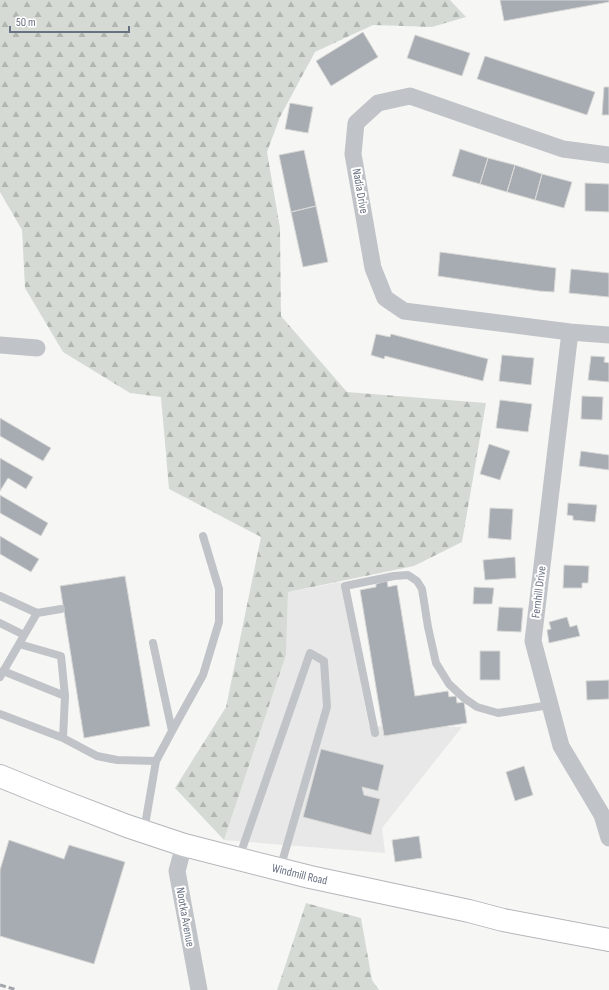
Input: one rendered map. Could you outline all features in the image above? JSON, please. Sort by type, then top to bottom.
[{"type":"main road","name":"Windmill Road","points":[[0,776],[49,796],[184,845],[310,877],[469,911],[503,920],[609,940]]},
{"type":"street","name":"Nadia Drive","points":[[609,155],[562,149],[410,96],[378,103],[356,123],[353,154],[373,268],[385,298],[404,311],[570,332],[609,335]]},
{"type":"street","name":"Fernhill Drive","points":[[570,332],[533,642],[561,746],[602,815],[609,838]]},
{"type":"street","points":[[0,345],[37,348]]},
{"type":"street","name":"Nootka Avenue","points":[[184,845],[177,870],[199,990]]},
{"type":"lane","points":[[144,831],[156,761],[203,675],[219,622],[218,589],[203,536]]},
{"type":"lane","points":[[375,733],[345,586],[394,576],[408,575],[417,581],[422,589],[436,663],[449,684],[464,698],[477,707],[498,713],[550,705]]},
{"type":"lane","points":[[0,596],[37,613],[61,609]]},
{"type":"lane","points":[[37,613],[2,674],[65,696]]},
{"type":"lane","points":[[0,623],[24,635]]},
{"type":"lane","points":[[153,643],[172,732]]},
{"type":"lane","points":[[19,644],[61,656],[65,696],[63,738]]},
{"type":"lane","points":[[239,859],[310,653],[324,661],[327,706],[280,869]]},
{"type":"lane","points":[[0,714],[63,738],[97,756],[117,760],[156,761]]},
{"type":"shaded area","points":[[341,582],[369,726],[462,727],[382,828],[385,853],[224,840],[286,655],[288,592]]},
{"type":"green space","points":[[0,0],[450,0],[466,17],[432,27],[373,25],[315,52],[280,117],[267,152],[280,228],[281,316],[347,392],[486,403],[462,542],[414,566],[288,592],[286,655],[224,840],[175,788],[226,707],[261,537],[169,489],[161,397],[130,393],[63,352],[25,288],[22,230],[0,192]]},
{"type":"green space","points":[[306,903],[361,918],[372,980],[379,990],[277,990]]},
{"type":"building","points":[[500,0],[609,0],[609,2],[504,21]]},
{"type":"building","points":[[363,32],[378,57],[331,86],[316,61]]},
{"type":"building","points":[[415,35],[470,53],[462,76],[407,58]]},
{"type":"building","points":[[485,56],[595,92],[587,115],[477,79]]},
{"type":"building","points":[[604,87],[609,87],[609,115],[602,115]]},
{"type":"building","points":[[290,103],[313,107],[308,133],[285,129]]},
{"type":"building","points":[[460,149],[488,158],[480,184],[452,176]]},
{"type":"building","points":[[304,150],[316,206],[291,212],[279,155]]},
{"type":"building","points":[[488,158],[515,165],[507,192],[480,184]]},
{"type":"building","points":[[515,165],[542,174],[535,200],[507,192]]},
{"type":"building","points":[[542,174],[572,182],[564,208],[535,200]]},
{"type":"building","points":[[585,183],[609,184],[609,212],[585,211]]},
{"type":"building","points":[[316,206],[328,262],[303,267],[291,212]]},
{"type":"building","points":[[440,252],[556,268],[554,292],[438,276]]},
{"type":"building","points":[[571,269],[609,273],[609,297],[569,293]]},
{"type":"building","points":[[376,334],[390,337],[391,334],[488,359],[483,381],[385,356],[384,359],[371,355]]},
{"type":"building","points":[[502,355],[534,358],[531,385],[499,381]]},
{"type":"building","points":[[591,356],[605,357],[604,362],[609,363],[609,382],[588,380]]},
{"type":"building","points":[[582,396],[603,397],[602,420],[581,419]]},
{"type":"building","points":[[500,400],[532,404],[528,432],[496,428]]},
{"type":"building","points":[[0,418],[51,448],[43,461],[0,436]]},
{"type":"building","points":[[489,444],[510,451],[500,480],[480,474]]},
{"type":"building","points":[[581,451],[609,455],[609,470],[579,466]]},
{"type":"building","points":[[0,458],[33,477],[26,489],[8,478],[0,491]]},
{"type":"building","points":[[0,495],[48,523],[41,536],[0,513]]},
{"type":"building","points":[[568,503],[597,505],[595,522],[573,520],[573,516],[567,515]]},
{"type":"building","points":[[490,508],[513,509],[511,540],[488,538]]},
{"type":"building","points":[[0,536],[39,559],[31,572],[0,554]]},
{"type":"building","points":[[515,557],[516,578],[485,580],[483,560]]},
{"type":"building","points":[[564,565],[589,566],[588,583],[582,583],[582,588],[563,588]]},
{"type":"building","points":[[125,576],[150,726],[84,738],[60,586]]},
{"type":"building","points":[[387,581],[388,587],[397,585],[415,696],[448,691],[449,697],[456,696],[457,703],[464,702],[467,723],[384,736],[360,590],[376,587],[376,584]]},
{"type":"building","points":[[474,587],[494,588],[492,604],[473,604]]},
{"type":"building","points":[[499,607],[523,608],[521,632],[497,631]]},
{"type":"building","points":[[567,617],[570,627],[577,625],[580,636],[549,643],[547,630],[551,629],[549,622]]},
{"type":"building","points":[[480,651],[500,651],[500,680],[480,680]]},
{"type":"building","points":[[609,680],[609,699],[587,700],[586,681]]},
{"type":"building","points":[[321,749],[384,765],[378,791],[362,787],[364,795],[380,799],[371,835],[303,817]]},
{"type":"building","points":[[524,766],[533,795],[515,801],[506,772]]},
{"type":"building","points":[[419,836],[422,858],[395,862],[392,840]]},
{"type":"building","points":[[9,840],[64,859],[69,845],[125,862],[94,964],[0,936],[0,870]]},
{"type":"railway","points":[[0,985],[17,990]]}]
